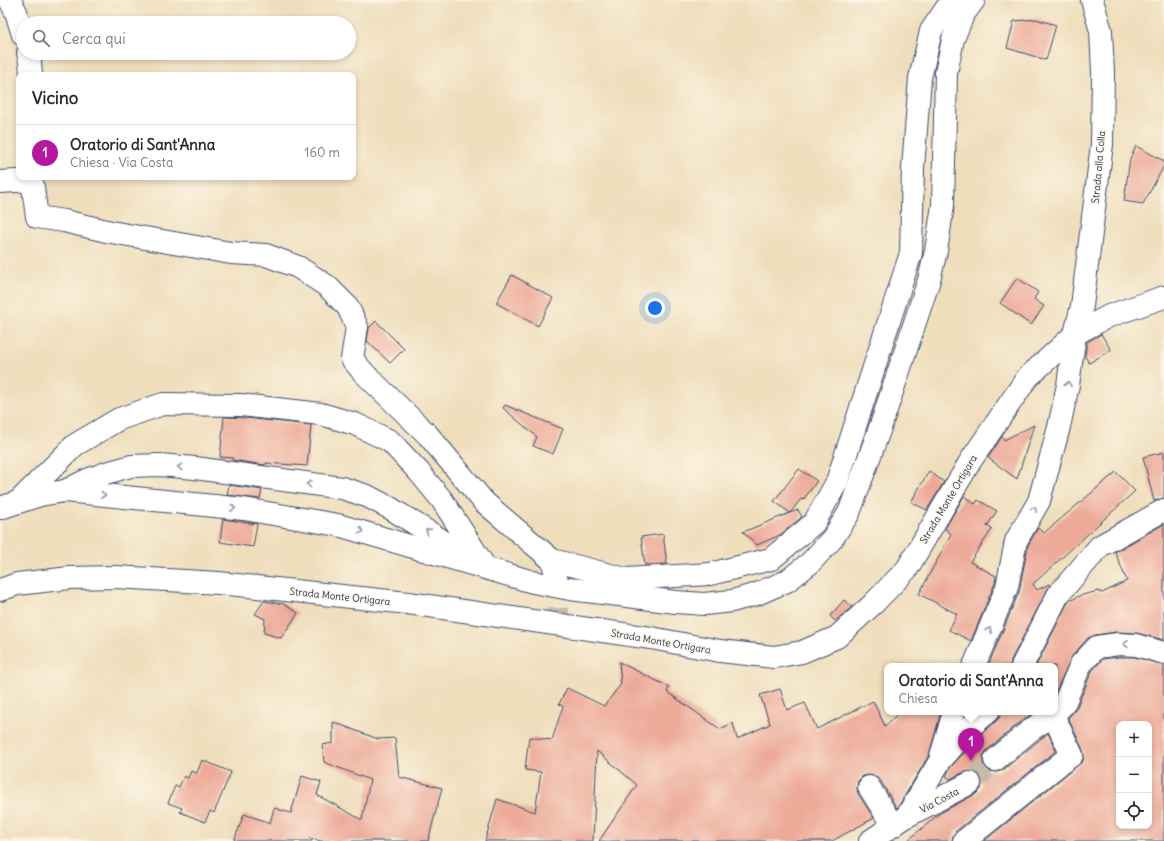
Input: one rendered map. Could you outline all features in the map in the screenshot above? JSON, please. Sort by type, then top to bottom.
[{"type":"main road","points":[[10,0],[17,16]]},
{"type":"main road","points":[[33,180],[37,217],[64,221],[111,232],[231,253],[266,255],[298,267],[327,286],[348,306],[357,327],[352,359],[360,369],[428,435],[484,502],[554,567],[626,579],[710,574],[771,559],[814,523],[837,482],[911,253],[913,168],[920,78],[931,30],[952,0]]},
{"type":"main road","points":[[9,505],[40,495],[64,491],[244,509],[338,525],[534,582],[570,589],[676,602],[704,604],[732,601],[757,594],[787,581],[810,563],[832,539],[849,513],[929,280],[936,250],[943,205],[946,73],[953,39],[963,15],[974,0]]},
{"type":"main road","name":"Strada alla Colla","points":[[975,663],[1007,587],[1016,541],[1039,501],[1059,427],[1068,384],[1075,334],[1082,306],[1102,144],[1103,73],[1101,31],[1092,0]]},
{"type":"main road","points":[[30,60],[32,72]]},
{"type":"main road","points":[[0,182],[16,180]]},
{"type":"main road","name":"Strada Monte Ortigara","points":[[0,590],[17,584],[70,578],[116,577],[219,583],[408,603],[651,638],[720,651],[774,657],[802,652],[836,638],[873,604],[907,568],[970,460],[1027,378],[1075,334],[1109,316],[1164,297]]},
{"type":"main road","points":[[9,505],[75,445],[119,418],[163,404],[242,405],[320,414],[355,424],[390,441],[419,472],[442,500],[485,567]]},
{"type":"main road","points":[[64,491],[86,480],[131,466],[159,465],[194,468],[342,488],[367,496],[390,508],[485,567]]},
{"type":"main road","points":[[1024,663],[1058,595],[1100,546],[1164,510]]},
{"type":"main road","points":[[558,615],[597,630]]},
{"type":"main road","points":[[1058,708],[1064,704],[1081,664],[1097,647],[1118,644],[1136,644],[1164,653]]},
{"type":"main road","points":[[940,761],[953,715]]},
{"type":"main road","points":[[888,831],[940,761],[970,727],[984,715]]},
{"type":"main road","points":[[995,760],[1050,715]]},
{"type":"main road","points":[[964,841],[1061,762],[1072,755],[1053,715]]},
{"type":"main road","name":"Via Costa","points":[[888,831],[970,783]]},
{"type":"main road","points":[[869,787],[888,831]]},
{"type":"building","points":[[1036,19],[1056,25],[1046,60],[1007,48],[1014,21]]},
{"type":"building","points":[[1136,146],[1164,161],[1164,166],[1143,204],[1124,201],[1130,159]]},
{"type":"building","points":[[512,275],[553,298],[538,326],[496,303]]},
{"type":"building","points":[[1017,278],[1038,292],[1034,299],[1044,306],[1031,325],[1000,303]]},
{"type":"building","points":[[376,321],[404,349],[390,363],[367,341],[369,328]]},
{"type":"building","points":[[1101,334],[1111,350],[1089,363],[1085,356],[1087,342]]},
{"type":"building","points":[[505,405],[563,429],[553,454],[533,446],[537,437],[503,408]]},
{"type":"building","points":[[224,417],[311,425],[307,466],[266,463],[265,465],[232,460],[233,458],[220,457]]},
{"type":"building","points":[[1034,425],[1017,479],[988,458],[1002,436],[1004,440]]},
{"type":"building","points":[[1164,452],[1164,498],[1154,501],[1143,457]]},
{"type":"building","points":[[799,469],[817,481],[803,500],[801,499],[790,513],[774,501]]},
{"type":"building","points":[[929,471],[944,482],[927,510],[911,502]]},
{"type":"building","points":[[1116,472],[1135,491],[1033,584],[1037,590],[1049,584],[1050,585],[1010,663],[989,663],[1019,592],[1028,545],[1038,528],[1044,533]]},
{"type":"building","points":[[229,485],[262,490],[260,499],[227,495]]},
{"type":"building","points":[[964,496],[975,504],[978,500],[997,511],[987,526],[992,529],[970,562],[996,576],[995,583],[971,641],[949,630],[957,614],[919,594],[951,534],[945,529]]},
{"type":"building","points":[[798,510],[802,517],[780,535],[757,545],[743,532]]},
{"type":"building","points":[[223,519],[257,524],[253,547],[220,542]]},
{"type":"building","points":[[1164,524],[1164,640],[1137,633],[1116,632],[1095,635],[1088,638],[1072,656],[1058,686],[1058,663],[1038,663],[1068,602],[1079,596],[1098,591],[1102,593],[1127,581],[1115,552]]},
{"type":"building","points":[[663,534],[667,564],[645,565],[641,537]]},
{"type":"building","points":[[844,600],[852,607],[835,621],[830,616]]},
{"type":"building","points":[[264,601],[284,604],[298,613],[281,638],[264,633],[265,619],[255,614]]},
{"type":"building","points":[[1119,657],[1134,657],[1164,665],[1164,841],[984,841],[1083,761],[1083,750],[1068,718],[1076,709],[1092,671],[1103,659]]},
{"type":"building","points":[[619,662],[669,687],[667,692],[720,729],[733,723],[737,739],[770,724],[760,695],[780,689],[787,710],[805,703],[817,729],[873,701],[885,726],[897,715],[940,715],[929,755],[898,807],[897,808],[880,780],[875,776],[863,776],[858,781],[858,794],[874,818],[832,841],[599,841],[637,785],[597,751],[593,841],[485,841],[497,799],[535,812],[541,772],[525,770],[529,737],[552,740],[563,706],[559,704],[567,688],[604,706],[621,684]]},
{"type":"building","points":[[1000,715],[1030,715],[987,750],[983,756],[984,766],[973,771],[964,772],[950,779],[946,776],[950,768],[979,736],[1000,717]]},
{"type":"building","points":[[333,722],[378,739],[395,738],[399,777],[442,788],[428,841],[321,841],[309,838],[312,839],[312,841],[234,841],[244,814],[270,823],[274,808],[291,813],[302,776],[321,782],[317,795],[362,820],[370,780],[324,762],[322,745],[333,743]]},
{"type":"building","points":[[1048,733],[1056,751],[956,831],[952,841],[907,841],[940,813],[976,794],[981,789],[981,778],[989,771],[997,772],[1003,770]]},
{"type":"building","points":[[202,760],[231,772],[214,813],[210,811],[205,822],[180,812],[182,808],[168,803],[175,786],[179,787],[184,776],[188,778],[191,771],[197,773]]},
{"type":"tunnel","points":[[557,575],[558,615]]},
{"type":"tunnel","points":[[970,783],[995,760]]},
{"type":"place","name":"Oratorio di Sant'Anna","points":[[971,761]]}]
